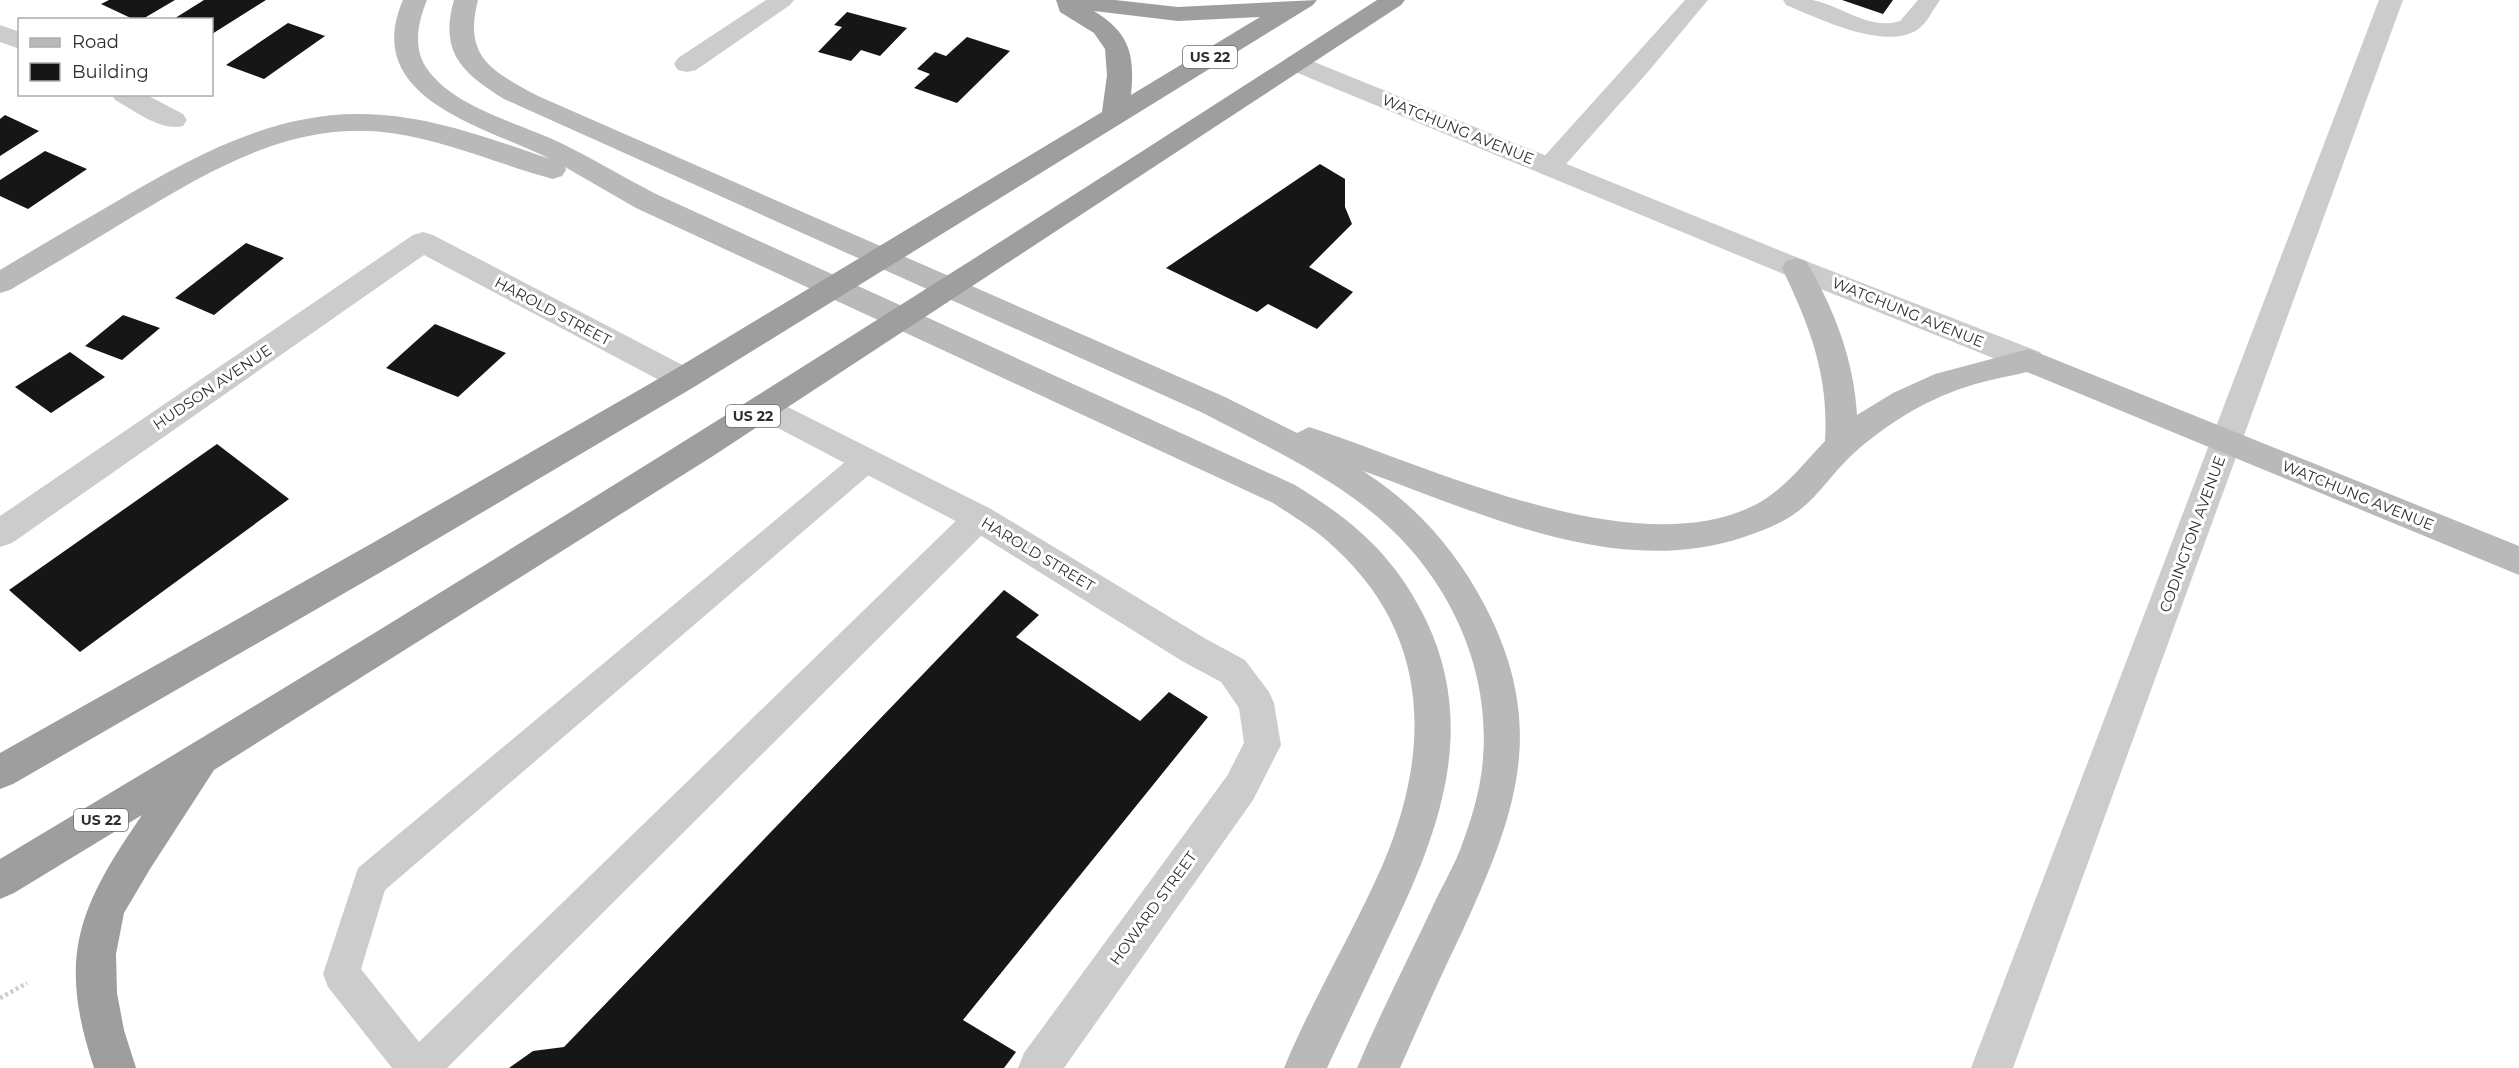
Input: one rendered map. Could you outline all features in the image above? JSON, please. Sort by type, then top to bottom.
[{"type":"highway","points":[[1056,0],[1098,24],[1115,41],[1121,69],[1115,114]]},
{"type":"highway","points":[[1068,0],[1112,8],[1178,14],[1298,4]]},
{"type":"highway","name":"US 22","points":[[0,880],[203,759],[766,408],[1393,0]]},
{"type":"highway","name":"US 22","points":[[0,772],[388,551],[683,379],[1298,4]]},
{"type":"highway","points":[[0,758],[35,752]]},
{"type":"highway","points":[[115,1068],[102,1032],[95,994],[96,951],[104,913],[126,872],[203,759]]},
{"type":"main road","points":[[415,0],[406,22],[405,42],[410,62],[422,80],[459,107],[554,151],[646,201],[1284,494],[1319,516],[1349,540],[1379,571],[1405,613],[1423,654],[1433,703],[1433,744],[1425,794],[1410,843],[1384,905],[1305,1068]]},
{"type":"main road","points":[[466,0],[459,24],[468,59],[484,75],[529,102],[1214,405],[1319,461],[1362,487],[1397,514],[1429,547],[1450,574],[1469,606],[1485,641],[1501,718],[1502,757],[1495,795],[1482,842],[1378,1068]]},
{"type":"main road","points":[[0,283],[194,168],[267,138],[331,123],[366,122],[430,132],[646,201]]},
{"type":"main road","points":[[1796,268],[1824,327],[1838,373],[1843,415],[1841,446]]},
{"type":"main road","points":[[1214,405],[1534,518],[1577,530],[1619,536],[1688,537],[1725,530],[1758,518],[1785,503],[1825,465],[1841,446],[1889,410],[1917,395],[1947,381],[2029,360]]},
{"type":"main road","name":"WATCHUNG AVENUE","points":[[2029,360],[2519,561]]},
{"type":"street","points":[[687,64],[782,0]]},
{"type":"street","name":"CODINGTON AVENUE","points":[[1992,1068],[2391,0]]},
{"type":"street","points":[[0,32],[18,41]]},
{"type":"street","name":"WATCHUNG AVENUE","points":[[1297,63],[1796,268],[2029,360]]},
{"type":"street","points":[[128,96],[174,120]]},
{"type":"street","name":"HAROLD STREET","points":[[423,242],[612,341],[639,358],[683,379]]},
{"type":"street","name":"HUDSON AVENUE","points":[[0,532],[423,242]]},
{"type":"street","name":"HAROLD STREET","points":[[766,408],[980,518],[1194,650],[1233,670],[1256,703],[1263,745]]},
{"type":"street","name":"HOWARD STREET","points":[[1038,1068],[1240,788],[1263,745]]},
{"type":"lane","points":[[1549,166],[1640,68],[1697,0]]},
{"type":"lane","points":[[1794,0],[1858,25],[1875,29],[1908,26],[1929,0]]},
{"type":"lane","points":[[867,460],[370,880],[341,975],[418,1068],[980,518]]},
{"type":"path","points":[[0,998],[27,983]]},
{"type":"building","points":[[109,0],[175,0],[144,18],[131,18],[101,4]]},
{"type":"building","points":[[204,0],[266,0],[213,33],[213,18],[175,18]]},
{"type":"building","points":[[1842,0],[1893,0],[1883,14]]},
{"type":"building","points":[[847,12],[907,28],[880,56],[861,50],[851,61],[818,52],[842,27],[834,25]]},
{"type":"building","points":[[288,23],[325,36],[264,79],[226,65]]},
{"type":"building","points":[[967,37],[1010,51],[957,103],[914,88],[930,74],[917,69],[935,52],[946,56]]},
{"type":"building","points":[[5,115],[39,131],[0,156],[0,119]]},
{"type":"building","points":[[45,151],[87,169],[28,209],[0,196],[0,180]]},
{"type":"building","points":[[1320,164],[1345,179],[1345,207],[1352,224],[1309,267],[1353,292],[1317,329],[1268,304],[1257,312],[1166,268]]},
{"type":"building","points":[[246,243],[284,258],[214,315],[175,298]]},
{"type":"building","points":[[123,315],[160,328],[122,360],[85,346]]},
{"type":"building","points":[[435,324],[506,353],[458,397],[386,368]]},
{"type":"building","points":[[70,352],[105,377],[51,413],[15,387]]},
{"type":"building","points":[[217,444],[289,499],[80,652],[9,590]]},
{"type":"building","points":[[1004,590],[1039,615],[1016,637],[1140,721],[1169,692],[1208,717],[963,1020],[1016,1052],[1004,1068],[509,1068],[533,1051],[564,1047]]}]
